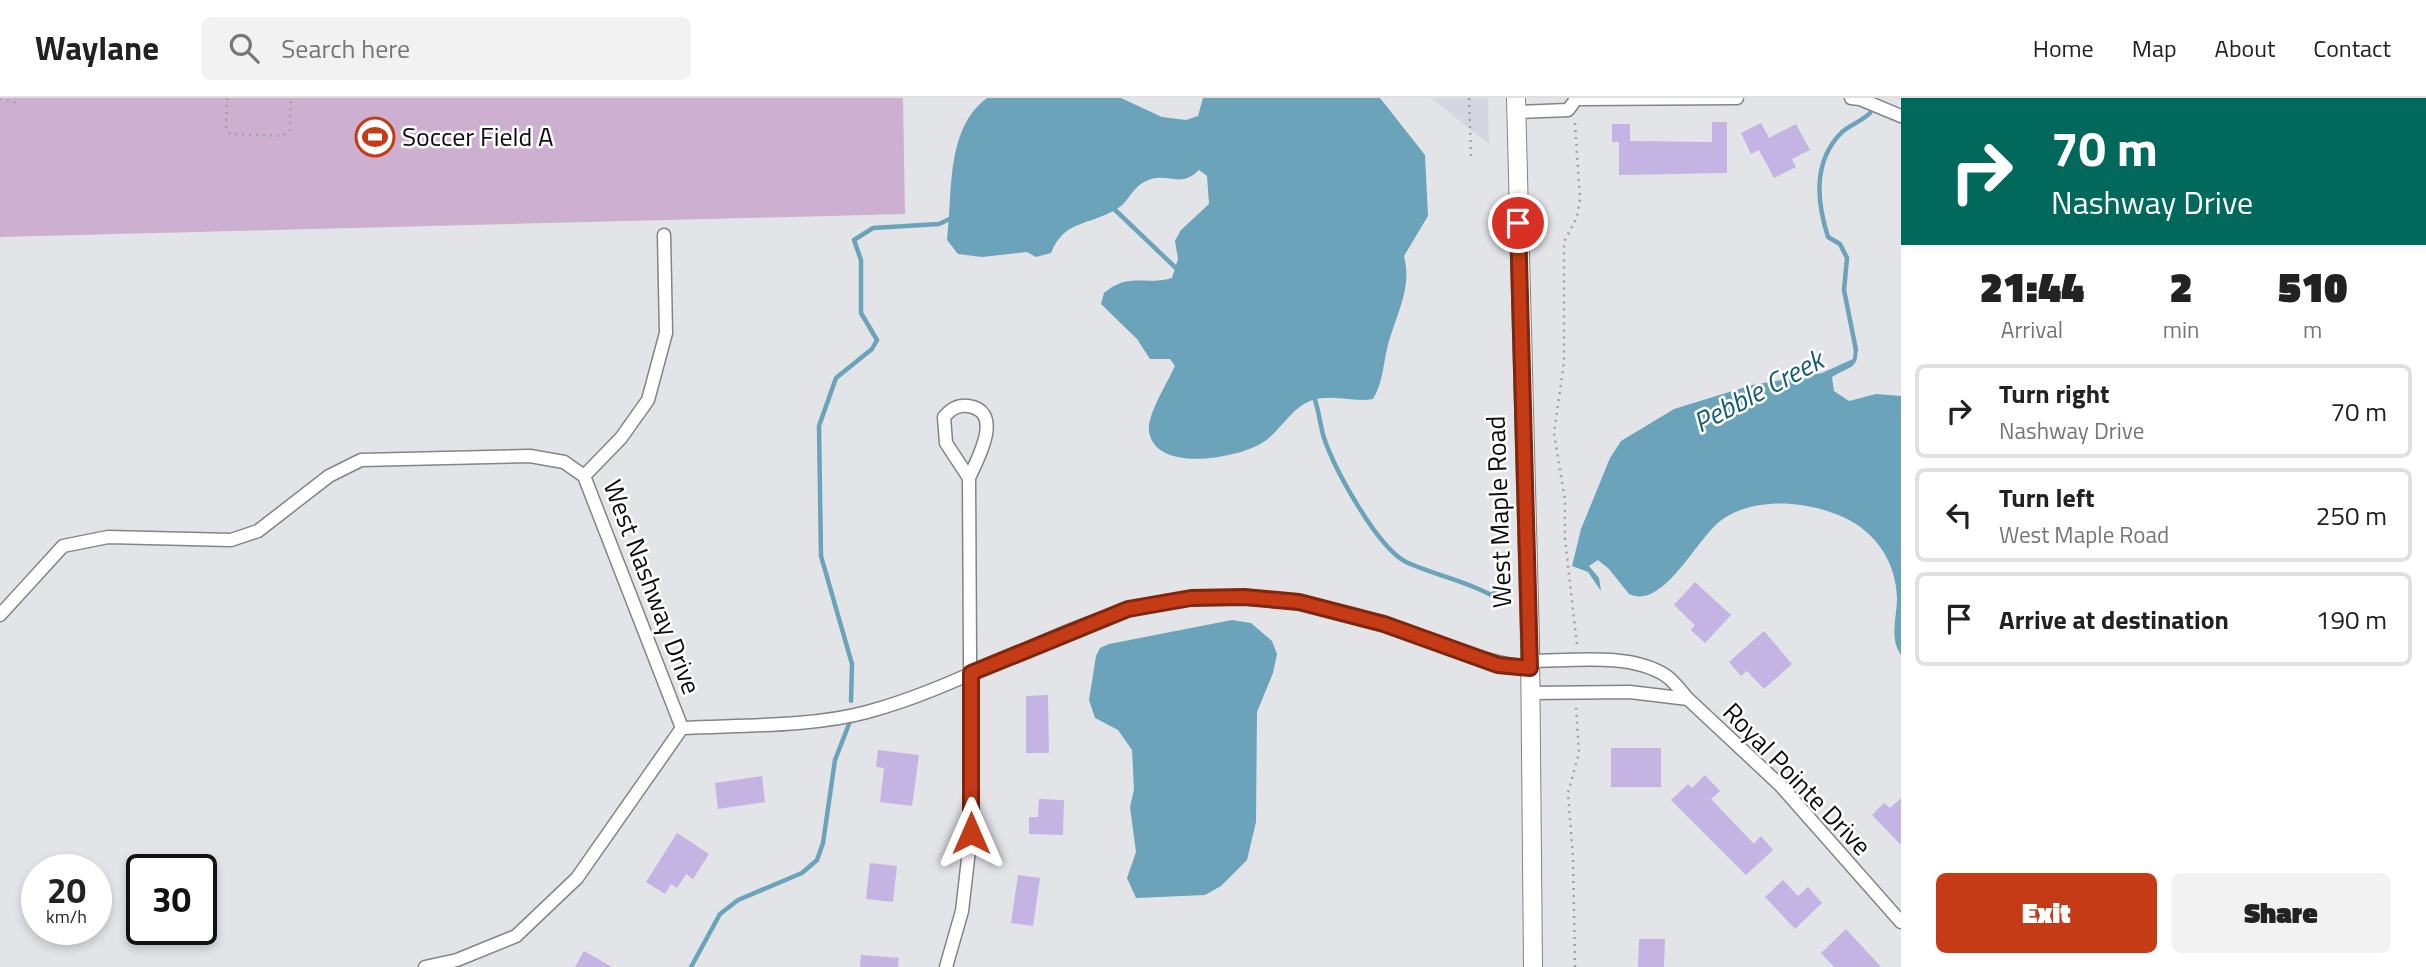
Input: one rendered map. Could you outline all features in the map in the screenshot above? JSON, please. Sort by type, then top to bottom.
[{"type":"main road","name":"West Maple Road","points":[[1516,105],[1530,665],[1533,967]]},
{"type":"street","points":[[1516,105],[1568,110],[1578,98],[1737,98]]},
{"type":"street","points":[[1851,98],[1860,99],[1901,116]]},
{"type":"street","points":[[584,476],[621,438],[648,400],[666,333],[664,235]]},
{"type":"street","points":[[946,967],[962,911],[971,833],[969,478],[988,426],[985,416],[974,407],[963,405],[952,409],[944,417],[946,443],[969,478]]},
{"type":"street","name":"West Nashway Drive","points":[[0,615],[63,546],[108,537],[231,540],[258,531],[328,476],[361,460],[530,456],[565,462],[584,476],[682,728]]},
{"type":"street","name":"Royal Pointe Drive","points":[[682,728],[780,723],[866,712],[971,673],[1128,609],[1191,598],[1244,597],[1299,602],[1384,624],[1498,665],[1621,662],[1642,666],[1664,675],[1780,786],[1901,922]]},
{"type":"street","name":"Royal Pointe Drive","points":[[1529,693],[1630,692],[1688,699]]},
{"type":"street","points":[[425,967],[457,960],[516,936],[577,878],[647,782],[682,728]]},
{"type":"path","points":[[0,98],[18,103]]},
{"type":"path","points":[[227,98],[226,126],[230,134],[282,136],[290,130],[290,98]]},
{"type":"path","points":[[1469,98],[1471,156]]},
{"type":"path","points":[[1575,114],[1580,199],[1577,217],[1564,242],[1564,362],[1554,433],[1564,500],[1574,634],[1580,652]]},
{"type":"path","points":[[1575,967],[1573,857],[1568,793],[1578,764],[1577,701]]},
{"type":"shaded area","points":[[0,98],[903,98],[905,214],[0,237]]},
{"type":"shaded area","points":[[1431,98],[1488,98],[1489,144]]},
{"type":"water","points":[[987,98],[1121,98],[1162,117],[1186,120],[1198,116],[1203,98],[1380,98],[1425,155],[1428,216],[1404,256],[1405,289],[1373,399],[1325,398],[1310,401],[1297,409],[1262,443],[1235,454],[1199,459],[1181,458],[1166,453],[1155,444],[1149,424],[1175,366],[1170,359],[1150,359],[1137,339],[1101,304],[1104,293],[1121,283],[1172,278],[1178,259],[1175,241],[1181,230],[1209,204],[1207,176],[1199,170],[1185,179],[1159,178],[1144,182],[1121,206],[1064,234],[1051,253],[1036,257],[1027,252],[982,257],[958,254],[947,240],[957,144],[973,111]]},
{"type":"water","points":[[1854,345],[1857,346],[1857,359],[1852,366],[1832,377],[1834,391],[1849,401],[1876,394],[1901,396],[1901,655],[1894,635],[1897,598],[1889,561],[1883,550],[1866,532],[1831,512],[1800,505],[1767,504],[1737,512],[1713,528],[1668,582],[1655,592],[1642,596],[1629,594],[1598,560],[1589,566],[1599,578],[1601,591],[1588,572],[1572,566],[1581,529],[1610,458],[1621,441],[1674,409],[1752,385],[1822,373],[1853,359]]},
{"type":"water","points":[[1232,620],[1251,623],[1272,641],[1277,654],[1273,673],[1257,712],[1256,822],[1247,860],[1221,886],[1205,895],[1136,898],[1127,878],[1136,852],[1130,807],[1134,789],[1132,750],[1118,730],[1095,718],[1089,700],[1096,656],[1100,648],[1109,644]]},
{"type":"building","points":[[1712,122],[1727,122],[1727,173],[1619,175],[1619,142],[1612,142],[1612,124],[1630,124],[1630,141],[1712,142]]},
{"type":"building","points":[[1761,123],[1769,138],[1796,124],[1810,150],[1792,159],[1796,167],[1774,178],[1759,150],[1751,154],[1741,133]]},
{"type":"building","points":[[1695,582],[1731,615],[1705,643],[1691,630],[1695,625],[1674,605]]},
{"type":"building","points":[[1764,631],[1792,664],[1764,689],[1747,671],[1741,676],[1729,662]]},
{"type":"building","points":[[1048,695],[1049,753],[1026,753],[1026,696]]},
{"type":"building","points":[[1611,748],[1661,748],[1661,787],[1611,787]]},
{"type":"building","points":[[878,750],[919,755],[912,806],[880,802],[884,768],[876,767]]},
{"type":"building","points":[[1705,775],[1720,791],[1711,799],[1754,844],[1761,836],[1773,850],[1746,875],[1671,800],[1688,784],[1692,788]]},
{"type":"building","points":[[762,776],[765,802],[718,809],[715,783]]},
{"type":"building","points":[[1901,798],[1901,845],[1872,815],[1884,803],[1890,808]]},
{"type":"building","points":[[1039,799],[1064,800],[1063,835],[1029,834],[1029,817],[1038,817]]},
{"type":"building","points":[[677,833],[709,854],[693,879],[686,874],[677,888],[671,884],[665,894],[646,882]]},
{"type":"building","points":[[870,863],[897,866],[893,902],[866,899]]},
{"type":"building","points":[[1018,875],[1040,878],[1033,926],[1011,923]]},
{"type":"building","points":[[1783,880],[1798,896],[1808,887],[1822,903],[1795,929],[1765,897]]},
{"type":"building","points":[[1846,929],[1881,967],[1834,967],[1821,953]]},
{"type":"building","points":[[1639,939],[1665,939],[1664,967],[1638,967]]},
{"type":"building","points":[[584,951],[612,967],[575,967]]},
{"type":"building","points":[[861,955],[899,958],[898,967],[860,967]]},
{"type":"waterway","name":"Pebble Creek","points":[[1856,350],[1844,290],[1847,258],[1840,244],[1828,237],[1821,210],[1820,183],[1821,169],[1832,144],[1842,132],[1870,113]]},
{"type":"waterway","name":"Pebble Creek","points":[[1111,206],[1178,270]]},
{"type":"waterway","name":"Pebble Creek","points":[[851,701],[852,664],[821,556],[819,426],[836,378],[872,349],[877,340],[861,313],[861,260],[854,240],[873,228],[939,224],[954,217]]},
{"type":"waterway","name":"Pebble Creek","points":[[1314,397],[1324,438],[1337,469],[1382,541],[1406,562],[1427,571],[1491,595],[1503,587]]},
{"type":"waterway","name":"Pebble Creek","points":[[691,967],[720,914],[738,900],[802,873],[817,860],[823,843],[835,760],[849,724]]},
{"type":"place","name":"Soccer Field A","points":[[375,137]]},
{"type":"route","points":[[971,833],[971,673],[1128,609],[1191,598],[1244,597],[1299,602],[1384,624],[1498,665],[1530,668],[1518,223]]}]
